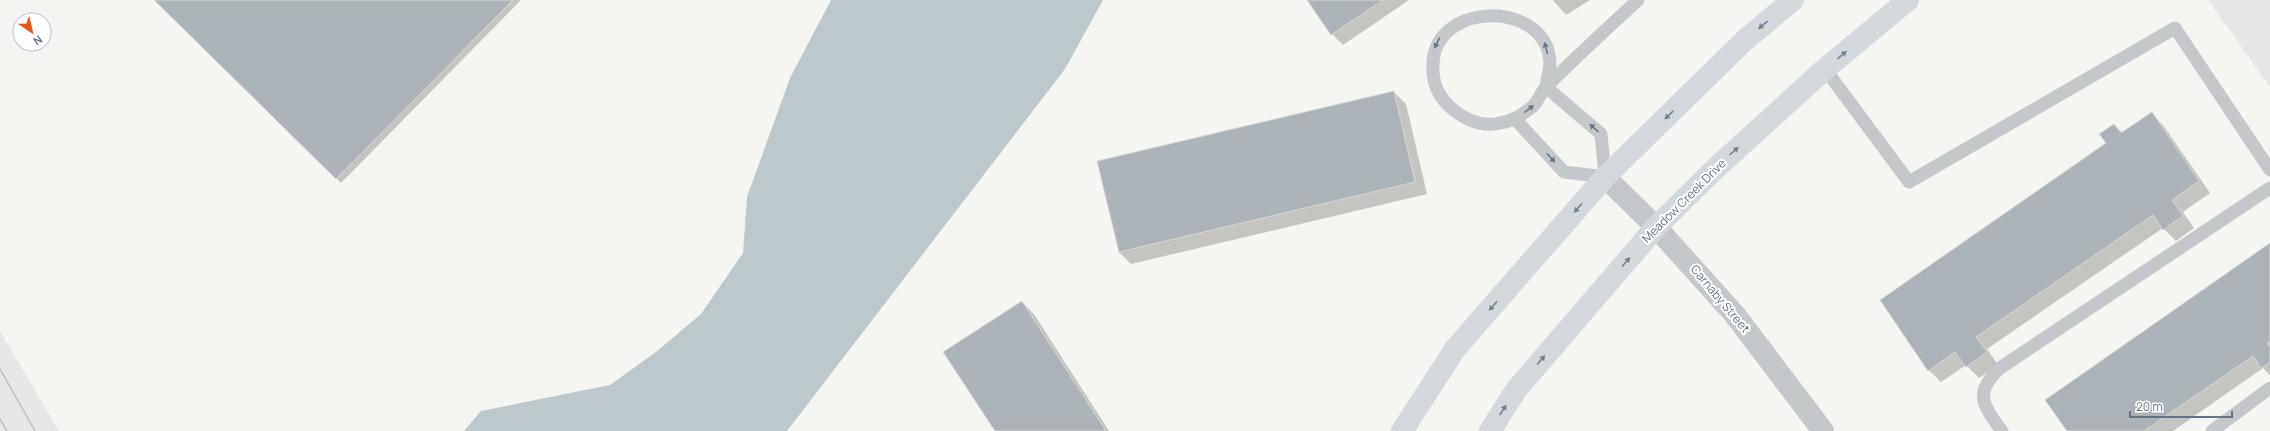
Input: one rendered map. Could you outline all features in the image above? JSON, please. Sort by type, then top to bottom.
[{"type":"street","points":[[1402,431],[1455,349],[1605,177],[1745,40],[1793,0]]},
{"type":"street","name":"Meadow Creek Drive","points":[[1490,431],[1516,390],[1656,227],[1715,168],[1825,68],[1908,0]]},
{"type":"street","name":"Carnaby Street","points":[[1605,177],[1656,227],[1735,315],[1823,431]]},
{"type":"lane","points":[[1546,87],[1550,63],[1544,39],[1530,20],[1509,9],[1484,6],[1462,14],[1443,30],[1433,51],[1432,75],[1441,98],[1458,115],[1480,123],[1498,124],[1515,119],[1533,106],[1546,87],[1638,0]]},
{"type":"lane","points":[[1825,68],[1909,182],[2174,28],[2270,170]]},
{"type":"lane","points":[[1515,119],[1564,172],[1605,177],[1601,134],[1546,87]]},
{"type":"lane","points":[[2002,431],[1984,407],[1982,393],[1987,379],[1996,371],[2270,188]]},
{"type":"lane","points":[[2212,431],[2270,388]]},
{"type":"shaded area","points":[[831,0],[1103,0],[1065,69],[787,431],[464,431],[481,411],[610,385],[656,352],[701,314],[743,253],[747,197],[790,78]]},
{"type":"shaded area","points":[[2208,0],[2270,0],[2270,87]]},
{"type":"shaded area","points":[[0,331],[59,431],[0,431]]},
{"type":"building","points":[[154,0],[513,0],[336,179]]},
{"type":"building","points":[[1307,0],[1383,0],[1331,35]]},
{"type":"building","points":[[1394,91],[1415,182],[1119,252],[1097,161]]},
{"type":"building","points":[[2152,112],[2199,181],[2172,200],[2183,216],[2163,230],[2153,215],[1976,337],[1987,352],[1966,367],[1955,352],[1928,371],[1880,300],[2106,143],[2099,134],[2114,124],[2121,133]]},
{"type":"building","points":[[2270,243],[2270,341],[2267,343],[2270,347],[2270,362],[2261,368],[2253,356],[2144,431],[2067,431],[2045,400]]},
{"type":"building","points":[[1022,301],[1106,431],[995,431],[943,352]]},
{"type":"tram line","points":[[0,369],[35,431]]},
{"type":"tram line","points":[[0,419],[7,431]]}]
